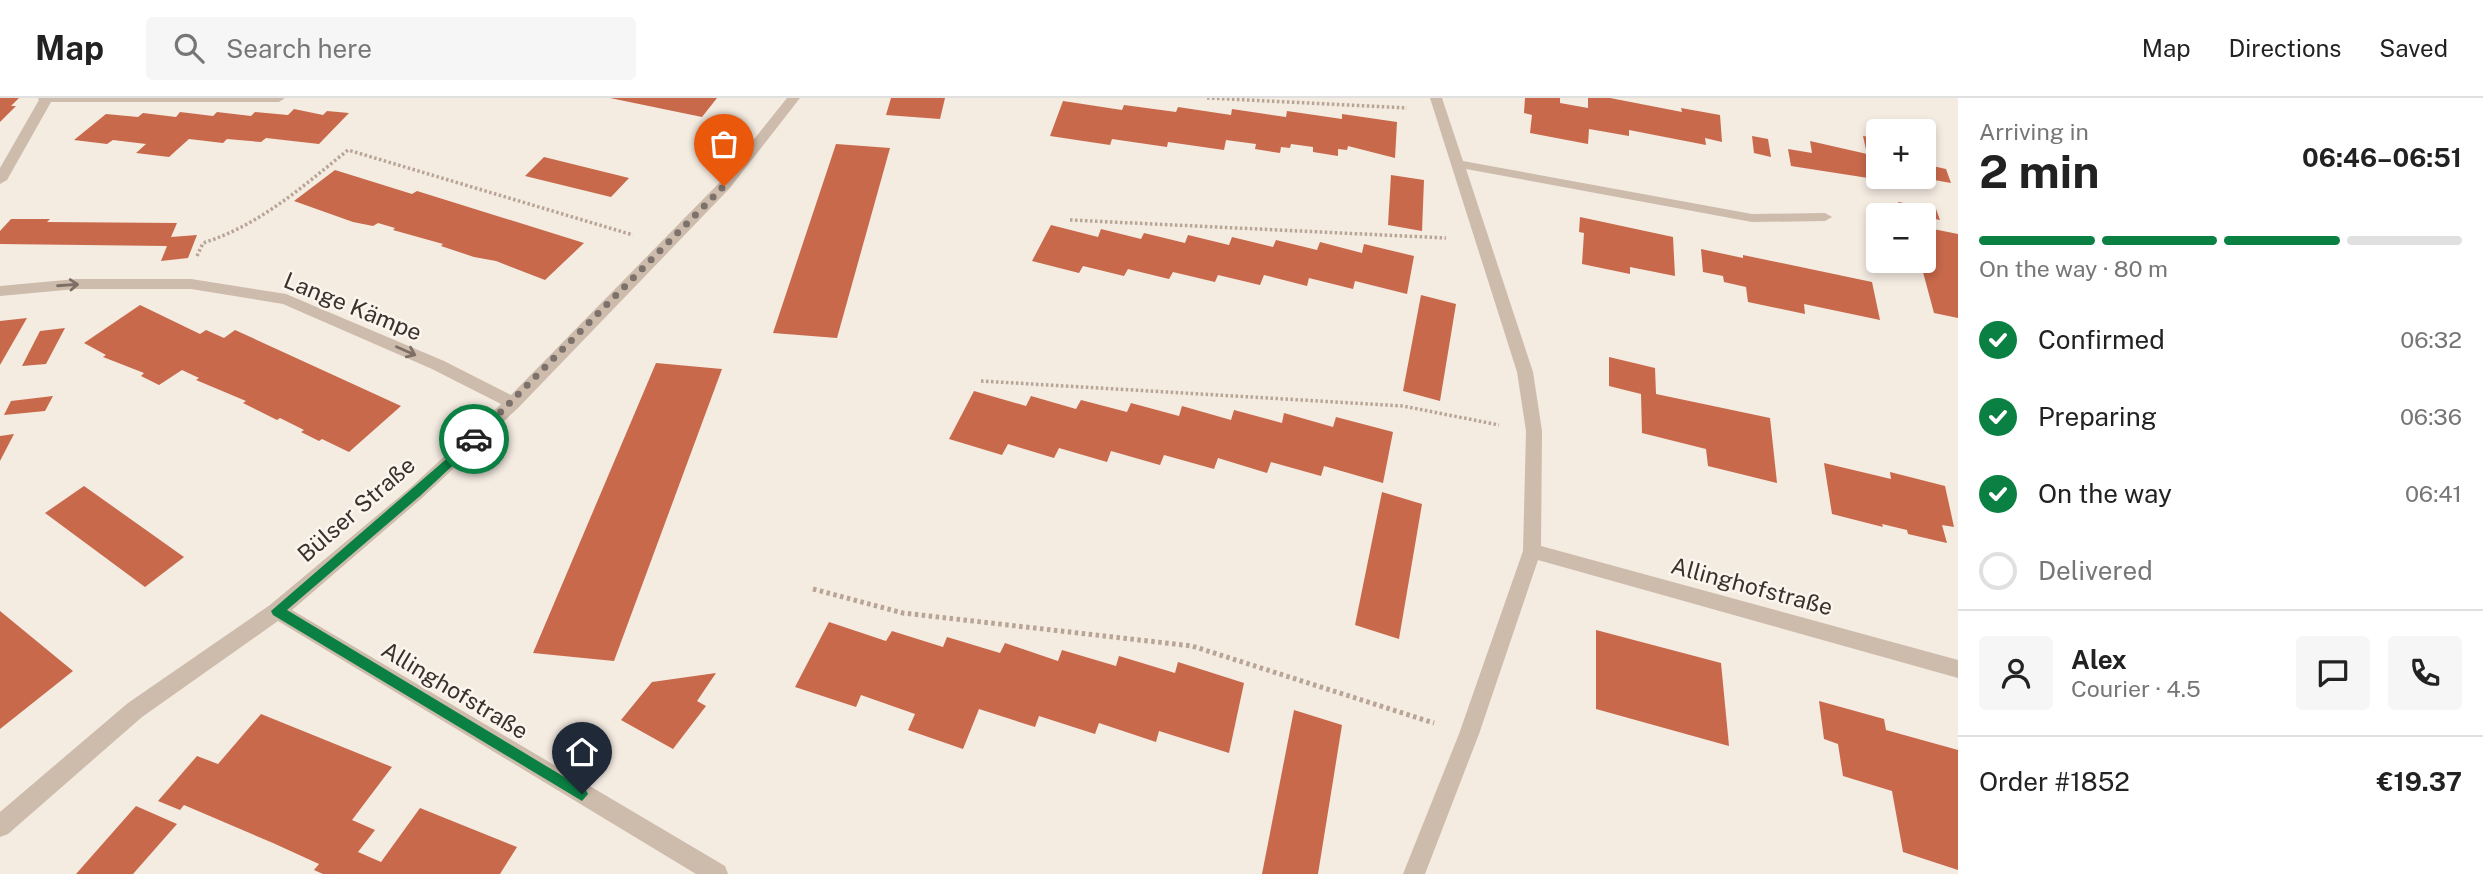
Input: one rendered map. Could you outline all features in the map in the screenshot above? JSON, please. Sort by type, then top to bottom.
[{"type":"street","points":[[0,180],[45,99],[279,98]]},
{"type":"street","name":"Bülser Straße","points":[[0,826],[135,710],[278,611],[416,493],[513,403],[724,186],[794,98]]},
{"type":"street","points":[[1414,874],[1469,734],[1532,551],[1534,431],[1525,372],[1460,164],[1438,104]]},
{"type":"street","points":[[1460,164],[1752,218],[1825,217]]},
{"type":"street","name":"Lange Kämpe","points":[[0,291],[76,284],[183,284],[286,299],[438,365],[513,403]]},
{"type":"street","name":"Allinghofstraße","points":[[1532,551],[1958,668]]},
{"type":"street","name":"Allinghofstraße","points":[[278,611],[717,874]]},
{"type":"path","points":[[1207,98],[1438,104]]},
{"type":"path","points":[[183,284],[203,243],[220,239],[270,213],[348,150],[667,245]]},
{"type":"path","points":[[1070,220],[1482,239]]},
{"type":"path","points":[[981,381],[1403,405],[1534,431]]},
{"type":"path","points":[[813,589],[903,613],[1192,646],[1469,734]]},
{"type":"building","points":[[0,98],[19,98],[11,106],[16,106],[0,122]]},
{"type":"building","points":[[610,98],[717,98],[702,117]]},
{"type":"building","points":[[891,98],[945,98],[940,119],[886,115]]},
{"type":"building","points":[[1525,98],[1560,98],[1560,103],[1588,108],[1588,98],[1610,98],[1682,112],[1681,108],[1720,115],[1722,142],[1705,138],[1706,145],[1629,130],[1629,136],[1589,129],[1588,144],[1530,133],[1532,115],[1524,113]]},
{"type":"building","points":[[1063,101],[1122,110],[1124,105],[1176,112],[1178,107],[1231,115],[1232,109],[1286,117],[1287,111],[1342,119],[1342,114],[1397,122],[1395,158],[1348,146],[1347,150],[1338,149],[1338,156],[1313,152],[1313,147],[1291,144],[1290,148],[1281,147],[1280,153],[1255,149],[1256,144],[1226,140],[1224,150],[1168,142],[1167,147],[1112,139],[1110,145],[1050,136]]},
{"type":"building","points":[[294,109],[323,115],[327,111],[349,113],[319,144],[266,138],[261,142],[227,139],[223,143],[189,139],[169,157],[136,153],[146,144],[113,140],[107,144],[74,140],[106,114],[138,117],[143,113],[176,117],[180,112],[213,116],[217,112],[251,116],[255,112],[288,115]]},
{"type":"building","points":[[1752,136],[1768,139],[1771,157],[1754,153]]},
{"type":"building","points":[[1810,141],[1866,154],[1866,178],[1791,166],[1788,149],[1812,153]]},
{"type":"building","points":[[836,144],[890,148],[837,338],[773,333]]},
{"type":"building","points":[[544,157],[629,178],[611,197],[525,176]]},
{"type":"building","points":[[1936,167],[1946,169],[1951,183],[1936,180]]},
{"type":"building","points":[[335,170],[412,194],[417,191],[584,243],[545,280],[496,261],[474,257],[441,246],[443,244],[393,230],[395,228],[378,223],[373,226],[353,222],[294,201]]},
{"type":"building","points":[[1391,175],[1424,180],[1422,231],[1388,225]]},
{"type":"building","points":[[1580,217],[1673,237],[1675,276],[1630,267],[1630,274],[1582,264],[1584,233],[1579,232]]},
{"type":"building","points":[[11,219],[50,219],[47,222],[177,223],[171,237],[197,235],[188,258],[161,261],[167,246],[0,244],[0,231]]},
{"type":"building","points":[[1051,225],[1098,237],[1101,229],[1141,239],[1144,233],[1185,243],[1188,235],[1229,245],[1232,237],[1273,247],[1276,240],[1317,250],[1320,242],[1362,253],[1364,244],[1414,256],[1407,294],[1355,281],[1353,289],[1309,278],[1307,286],[1264,275],[1260,285],[1218,275],[1215,282],[1173,272],[1169,279],[1128,269],[1124,276],[1083,266],[1079,273],[1032,261]]},
{"type":"building","points":[[1936,230],[1958,234],[1958,318],[1934,313],[1923,273],[1936,273]]},
{"type":"building","points":[[1701,249],[1872,282],[1880,320],[1804,304],[1805,314],[1748,302],[1746,287],[1724,282],[1723,276],[1703,272]]},
{"type":"building","points":[[1421,295],[1456,304],[1440,401],[1403,391]]},
{"type":"building","points":[[140,305],[200,334],[206,330],[224,338],[235,330],[401,406],[349,452],[322,439],[319,441],[301,432],[304,430],[280,418],[277,420],[243,403],[246,401],[196,380],[199,378],[182,370],[159,385],[141,376],[144,373],[103,357],[106,355],[84,343]]},
{"type":"building","points":[[27,318],[0,365],[0,321]]},
{"type":"building","points":[[65,328],[46,364],[22,366],[40,331]]},
{"type":"building","points":[[1609,357],[1655,368],[1656,394],[1770,418],[1777,483],[1708,466],[1706,449],[1642,433],[1641,394],[1609,386]]},
{"type":"building","points":[[656,363],[722,369],[614,661],[533,653]]},
{"type":"building","points":[[974,391],[1026,406],[1031,396],[1076,409],[1081,400],[1127,412],[1131,403],[1179,416],[1182,406],[1231,420],[1234,410],[1282,423],[1284,413],[1333,427],[1336,417],[1393,432],[1383,483],[1324,466],[1321,476],[1271,462],[1267,473],[1218,458],[1214,469],[1164,455],[1160,465],[1111,451],[1107,462],[1059,448],[1054,458],[1008,444],[1002,455],[949,439]]},
{"type":"building","points":[[53,396],[45,411],[4,415],[11,401]]},
{"type":"building","points":[[14,434],[0,461],[0,436]]},
{"type":"building","points":[[1824,463],[1891,479],[1890,472],[1945,486],[1954,527],[1942,525],[1947,543],[1908,534],[1907,530],[1832,514]]},
{"type":"building","points":[[84,486],[184,557],[145,587],[45,513]]},
{"type":"building","points":[[1382,492],[1422,504],[1399,639],[1355,625]]},
{"type":"building","points":[[0,611],[73,671],[0,729]]},
{"type":"building","points":[[829,622],[886,641],[892,631],[943,647],[947,637],[1000,653],[1005,643],[1058,661],[1062,650],[1116,666],[1119,656],[1175,673],[1178,662],[1244,683],[1229,753],[1159,731],[1156,742],[1099,723],[1095,734],[1039,716],[1035,727],[979,709],[963,749],[908,730],[915,714],[861,695],[856,707],[795,687]]},
{"type":"building","points":[[1596,630],[1721,663],[1729,746],[1596,709]]},
{"type":"building","points":[[716,673],[697,701],[706,706],[673,749],[621,720],[652,682]]},
{"type":"building","points":[[1819,701],[1884,719],[1886,730],[1958,750],[1958,870],[1903,852],[1892,791],[1843,776],[1838,744],[1824,739]]},
{"type":"building","points":[[1294,710],[1342,725],[1318,874],[1262,874]]},
{"type":"building","points":[[261,714],[392,767],[352,820],[375,830],[358,852],[381,862],[420,808],[517,847],[500,874],[323,874],[314,870],[319,864],[273,843],[184,805],[180,810],[158,801],[197,756],[218,764]]},
{"type":"building","points":[[136,806],[177,824],[133,874],[76,874]]},
{"type":"way so far","points":[[474,439],[513,403],[724,186]]},
{"type":"route","points":[[474,439],[416,493],[278,611],[582,794]]}]
